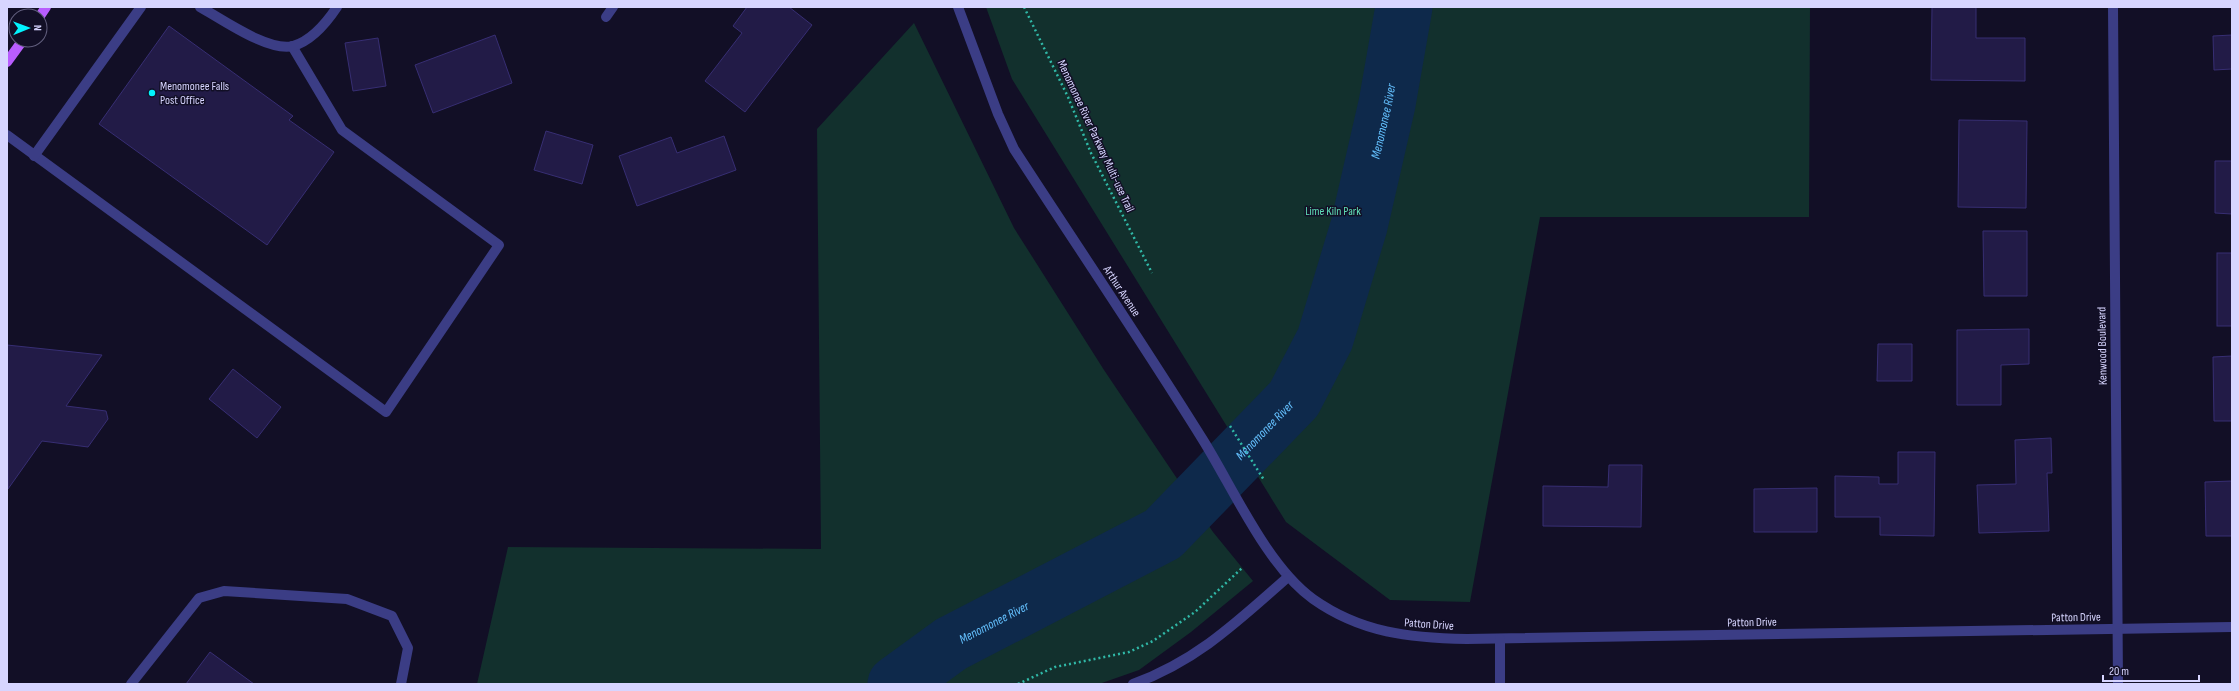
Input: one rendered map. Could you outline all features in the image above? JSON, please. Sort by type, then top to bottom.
[{"type":"main road","points":[[7,62],[17,48]]},
{"type":"street","points":[[34,156],[141,7]]},
{"type":"street","points":[[200,7],[248,34],[274,46],[292,46],[306,40],[329,18],[337,7]]},
{"type":"street","points":[[606,17],[613,7]]},
{"type":"street","name":"Arthur Avenue","points":[[958,7],[998,114],[1014,149],[1204,441],[1236,497],[1288,577]]},
{"type":"street","name":"Kenwood Boulevard","points":[[2113,7],[2118,684]]},
{"type":"street","points":[[7,135],[386,412],[499,244],[342,130],[292,46]]},
{"type":"street","points":[[1133,684],[1178,665],[1213,642],[1288,577]]},
{"type":"street","name":"Patton Drive","points":[[1288,577],[1317,601],[1357,623],[1398,635],[1423,638],[1500,639],[2232,628]]},
{"type":"street","points":[[131,684],[199,598],[224,591],[347,599],[392,616],[408,648],[401,684]]},
{"type":"street","points":[[1500,639],[1500,684]]},
{"type":"path","name":"Menomonee River Parkway Multi-use Trail","points":[[1024,7],[1068,96],[1091,152],[1152,273]]},
{"type":"path","points":[[1230,426],[1264,480]]},
{"type":"path","points":[[1018,684],[1054,667],[1129,652],[1153,641],[1195,612],[1242,568]]},
{"type":"green space","name":"Lime Kiln Park","points":[[986,7],[1810,7],[1809,217],[1540,217],[1470,602],[1390,600],[1286,522],[1012,79]]},
{"type":"green space","points":[[914,23],[1014,228],[1104,370],[1213,532],[1253,581],[1191,632],[1139,670],[1099,684],[477,684],[508,547],[821,549],[817,129]]},
{"type":"building","points":[[747,7],[789,7],[812,25],[745,112],[705,81],[742,33],[733,26]]},
{"type":"building","points":[[1932,7],[1976,7],[1976,38],[2025,38],[2025,81],[1931,80]]},
{"type":"building","points":[[169,26],[293,116],[289,120],[334,152],[267,245],[99,124]]},
{"type":"building","points":[[495,35],[512,83],[433,113],[415,65]]},
{"type":"building","points":[[2232,35],[2232,69],[2214,70],[2213,36]]},
{"type":"building","points":[[378,38],[386,86],[353,91],[345,43]]},
{"type":"building","points":[[1959,120],[2027,121],[2026,208],[1958,207]]},
{"type":"building","points":[[546,131],[593,145],[582,184],[534,170]]},
{"type":"building","points":[[724,136],[736,170],[637,206],[619,156],[671,137],[677,153]]},
{"type":"building","points":[[2215,161],[2232,161],[2232,214],[2215,213]]},
{"type":"building","points":[[1983,231],[2027,231],[2027,296],[1984,296]]},
{"type":"building","points":[[2217,253],[2232,253],[2232,326],[2217,326]]},
{"type":"building","points":[[2029,329],[2029,364],[2001,365],[2001,405],[1957,405],[1957,330]]},
{"type":"building","points":[[1878,344],[1912,344],[1912,381],[1877,381]]},
{"type":"building","points":[[7,345],[102,355],[66,406],[106,411],[108,419],[88,447],[42,441],[8,489]]},
{"type":"building","points":[[2232,356],[2232,421],[2214,421],[2213,357]]},
{"type":"building","points":[[233,369],[281,407],[257,438],[209,399]]},
{"type":"building","points":[[2051,438],[2052,473],[2047,473],[2049,531],[1979,533],[1977,485],[2016,484],[2015,440]]},
{"type":"building","points":[[1898,452],[1935,452],[1934,536],[1880,535],[1880,517],[1835,517],[1835,476],[1879,477],[1879,484],[1898,484]]},
{"type":"building","points":[[1609,465],[1642,465],[1641,527],[1543,526],[1543,486],[1608,487]]},
{"type":"building","points":[[2232,481],[2232,536],[2206,536],[2205,482]]},
{"type":"building","points":[[1817,488],[1817,532],[1754,532],[1754,489]]},
{"type":"building","points":[[210,652],[254,684],[186,684]]},
{"type":"waterway","name":"Menomonee River","points":[[896,684],[951,644],[1163,534],[1294,399],[1325,339],[1359,226],[1387,104],[1404,7]]},
{"type":"place","name":"Menomonee Falls Post Office","points":[[152,93]]}]
